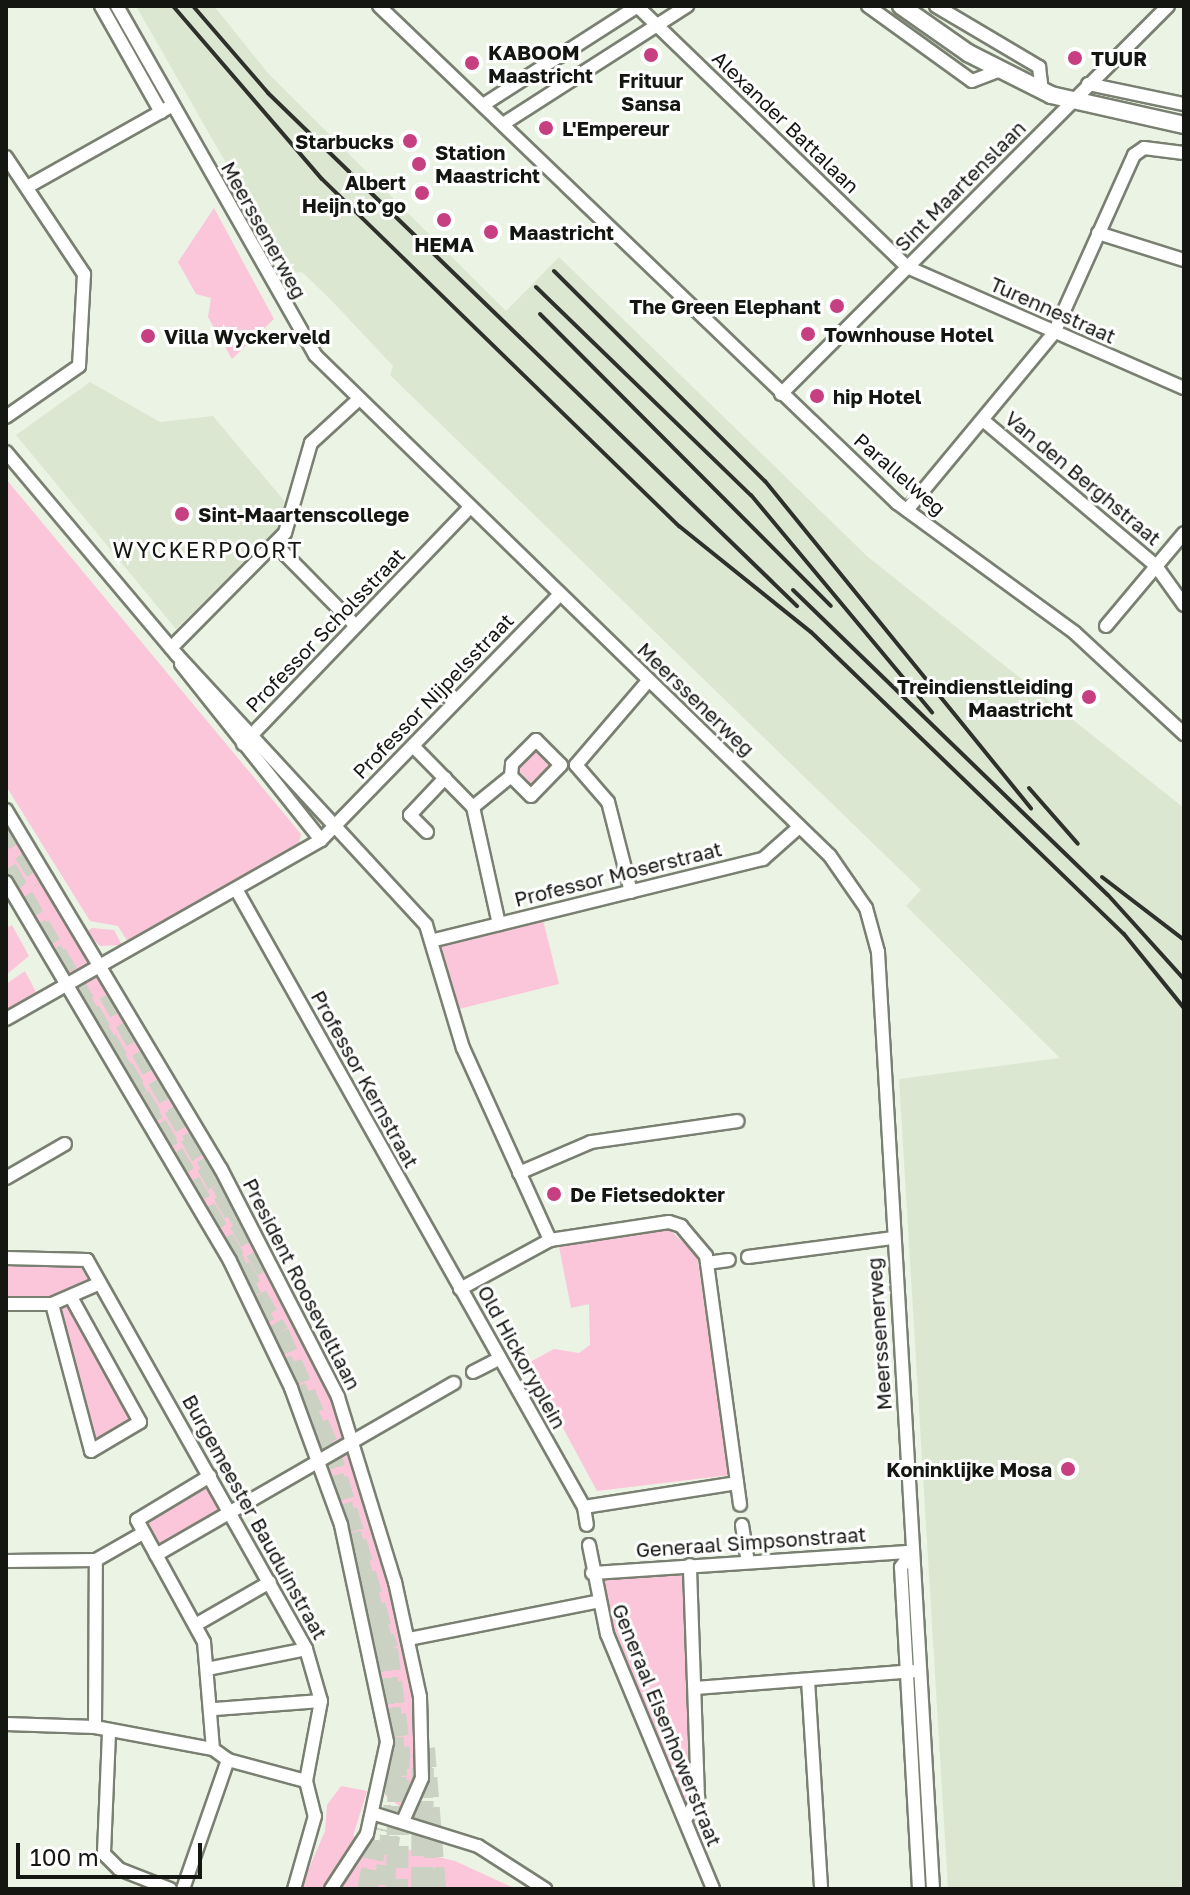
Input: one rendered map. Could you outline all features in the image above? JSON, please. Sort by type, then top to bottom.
[{"type":"street","points":[[101,6],[161,112]]},
{"type":"street","name":"Meerssenerweg","points":[[117,6],[301,336],[358,400],[849,879],[875,938],[912,1552],[919,1889]]},
{"type":"street","name":"Parallelweg","points":[[379,6],[781,394],[907,510],[1075,633],[1184,734]]},
{"type":"street","points":[[483,105],[637,6]]},
{"type":"street","name":"Alexander Battalaan","points":[[637,6],[907,267]]},
{"type":"street","points":[[503,124],[687,6]]},
{"type":"street","points":[[868,6],[972,81],[1000,70]]},
{"type":"street","points":[[901,6],[1000,70],[1042,90],[1071,102],[1184,125]]},
{"type":"street","points":[[936,6],[1039,67],[1042,90]]},
{"type":"street","name":"Sint Maartenslaan","points":[[781,394],[1168,6]]},
{"type":"street","points":[[1088,84],[1184,104]]},
{"type":"street","points":[[27,187],[173,105]]},
{"type":"street","points":[[907,510],[1054,333],[1098,233],[1140,150],[1184,153]]},
{"type":"street","points":[[6,157],[82,267],[82,355],[70,378],[6,417]]},
{"type":"street","points":[[1098,233],[1184,260]]},
{"type":"street","name":"Turennestraat","points":[[907,267],[1184,388]]},
{"type":"street","points":[[174,652],[275,544],[295,517],[311,443],[358,400]]},
{"type":"street","name":"Van den Berghstraat","points":[[984,421],[1156,566],[1184,605]]},
{"type":"street","points":[[6,452],[248,739],[321,840]]},
{"type":"street","name":"Professor Scholsstraat","points":[[248,739],[469,508]]},
{"type":"street","points":[[1106,626],[1184,533]]},
{"type":"street","points":[[275,544],[356,626]]},
{"type":"street","name":"Professor Nijpelsstraat","points":[[6,1019],[321,840],[559,595]]},
{"type":"street","points":[[631,892],[608,802],[576,771],[577,758],[648,681]]},
{"type":"street","points":[[248,739],[337,825],[435,940],[463,1048],[550,1240]]},
{"type":"street","points":[[473,807],[511,776],[512,764],[536,740],[561,765],[531,796],[511,776]]},
{"type":"street","points":[[413,746],[473,807],[499,924]]},
{"type":"street","points":[[427,832],[410,815],[445,778]]},
{"type":"street","name":"President Rooseveltlaan","points":[[6,810],[101,964],[256,1231],[353,1437],[409,1639],[424,1767],[403,1821]]},
{"type":"street","name":"Professor Moserstraat","points":[[435,940],[763,859],[799,827]]},
{"type":"street","points":[[6,882],[230,1261],[317,1457],[351,1558],[383,1701],[387,1753],[375,1814],[331,1889]]},
{"type":"street","name":"Professor Kernstraat","points":[[236,889],[460,1289]]},
{"type":"street","points":[[519,1173],[591,1142],[738,1121]]},
{"type":"street","points":[[6,1178],[65,1144]]},
{"type":"street","name":"Old Hickoryplein","points":[[587,1525],[584,1507],[460,1289],[550,1240],[669,1222],[707,1263]]},
{"type":"street","points":[[748,1257],[892,1238]]},
{"type":"street","name":"Burgemeester Bauduinstraat","points":[[6,1258],[83,1257],[230,1510],[306,1649],[321,1701],[306,1781],[315,1816],[294,1889]]},
{"type":"street","points":[[729,1260],[707,1263],[740,1505]]},
{"type":"street","points":[[6,1304],[52,1304],[100,1283]]},
{"type":"street","points":[[52,1304],[91,1451],[140,1422],[71,1297]]},
{"type":"street","points":[[473,1372],[500,1358]]},
{"type":"street","points":[[156,1555],[317,1457],[454,1383]]},
{"type":"street","points":[[210,1476],[137,1520],[197,1624],[212,1668],[215,1709],[213,1749]]},
{"type":"street","points":[[584,1507],[737,1483]]},
{"type":"street","points":[[742,1525],[748,1561]]},
{"type":"street","points":[[6,1561],[96,1560],[143,1533]]},
{"type":"street","points":[[589,1545],[592,1573]]},
{"type":"street","name":"Generaal Simpsonstraat","points":[[592,1573],[912,1552]]},
{"type":"street","points":[[95,1727],[96,1560]]},
{"type":"street","points":[[685,1820],[698,1798],[690,1565]]},
{"type":"street","name":"Generaal Eisenhowerstraat","points":[[592,1573],[596,1602],[713,1889]]},
{"type":"street","points":[[197,1624],[270,1582]]},
{"type":"street","points":[[409,1639],[596,1602]]},
{"type":"street","points":[[212,1668],[306,1649]]},
{"type":"street","points":[[695,1688],[914,1671]]},
{"type":"street","name":"Meerssenerweg","points":[[914,1671],[933,1889]]},
{"type":"street","points":[[808,1680],[821,1889]]},
{"type":"street","points":[[215,1709],[321,1701]]},
{"type":"street","points":[[6,1724],[95,1727],[109,1733],[213,1749],[228,1760],[306,1781]]},
{"type":"street","points":[[109,1733],[104,1854],[119,1869],[170,1889]]},
{"type":"street","points":[[183,1889],[228,1760]]},
{"type":"street","points":[[375,1814],[478,1846],[545,1889]]},
{"type":"shaded area","points":[[136,6],[214,6],[267,72],[506,311],[559,257],[868,557],[1184,808],[1184,1889],[948,1889],[899,1079],[1060,1058],[906,906],[921,890],[390,375],[393,366],[331,300],[302,272],[289,273]]},
{"type":"shaded area","points":[[214,208],[274,319],[232,359],[208,317],[211,298],[196,294],[178,262]]},
{"type":"shaded area","name":"Sint-Maartenscollege","points":[[90,382],[160,422],[213,416],[286,503],[282,524],[176,629],[16,435]]},
{"type":"shaded area","points":[[6,479],[301,834],[299,843],[128,942],[118,926],[90,921],[6,786]]},
{"type":"shaded area","points":[[537,746],[555,765],[533,785],[515,766]]},
{"type":"shaded area","points":[[6,818],[218,1170],[323,1377],[379,1537],[418,1702],[419,1777],[402,1808],[386,1796],[387,1699],[347,1534],[248,1286],[6,877]]},
{"type":"shaded area","points":[[543,920],[559,984],[456,1010],[440,946]]},
{"type":"shaded area","points":[[12,925],[29,956],[6,975],[6,928]]},
{"type":"shaded area","points":[[92,928],[114,930],[122,945],[100,946],[86,932]]},
{"type":"shaded area","points":[[25,971],[36,992],[6,1010],[6,984]]},
{"type":"shaded area","points":[[669,1229],[697,1256],[730,1475],[597,1491],[528,1363],[554,1349],[579,1353],[590,1345],[589,1304],[571,1308],[559,1247]]},
{"type":"shaded area","points":[[6,1263],[80,1266],[90,1284],[49,1299],[6,1298]]},
{"type":"shaded area","points":[[70,1306],[134,1422],[93,1445],[56,1310]]},
{"type":"shaded area","points":[[210,1479],[226,1508],[154,1548],[138,1519]]},
{"type":"shaded area","points":[[685,1571],[692,1794],[686,1810],[609,1615],[604,1577]]},
{"type":"shaded area","points":[[341,1786],[367,1791],[353,1836],[455,1861],[516,1889],[300,1889],[325,1831],[327,1805]]},
{"type":"tunnel","points":[[6,825],[43,881]]},
{"type":"tunnel","points":[[6,869],[278,1333],[328,1447],[387,1649],[399,1747],[397,1889]]},
{"type":"tunnel","points":[[6,873],[214,1224]]},
{"type":"tunnel","points":[[109,993],[269,1273]]},
{"type":"tunnel","points":[[176,1105],[245,1227]]},
{"type":"tunnel","points":[[230,1252],[325,1447],[385,1648],[397,1776],[384,1889]]},
{"type":"tunnel","points":[[425,1748],[436,1889]]},
{"type":"tunnel","points":[[422,1889],[423,1755]]},
{"type":"tunnel","points":[[367,1889],[380,1828]]},
{"type":"railway","points":[[173,6],[322,179],[679,526],[811,632],[1124,934],[1184,1008]]},
{"type":"railway","points":[[193,6],[268,93],[797,606]]},
{"type":"railway","points":[[554,271],[765,481],[1031,808]]},
{"type":"railway","points":[[536,287],[751,495],[932,712]]},
{"type":"railway","points":[[540,314],[831,606]]},
{"type":"railway","points":[[793,590],[1108,895],[1184,979]]},
{"type":"railway","points":[[1029,788],[1078,844]]},
{"type":"railway","points":[[1102,877],[1184,940]]},
{"type":"place","name":"Frituur Sansa","points":[[651,55]]},
{"type":"place","name":"TUUR","points":[[1075,58]]},
{"type":"place","name":"KABOOM Maastricht","points":[[472,63]]},
{"type":"place","name":"L'Empereur","points":[[546,128]]},
{"type":"place","name":"Starbucks","points":[[410,141]]},
{"type":"place","name":"Station Maastricht","points":[[419,164]]},
{"type":"place","name":"Albert Heijn to go","points":[[422,193]]},
{"type":"place","name":"HEMA","points":[[444,220]]},
{"type":"place","name":"Maastricht","points":[[491,232]]},
{"type":"place","name":"The Green Elephant","points":[[837,306]]},
{"type":"place","name":"Townhouse Hotel","points":[[808,334]]},
{"type":"place","name":"Villa Wyckerveld","points":[[148,336]]},
{"type":"place","name":"hip Hotel","points":[[817,396]]},
{"type":"place","name":"Sint-Maartenscollege","points":[[182,514]]},
{"type":"place","name":"Treindienstleiding Maastricht","points":[[1089,697]]},
{"type":"place","name":"De Fietsedokter","points":[[554,1194]]},
{"type":"place","name":"Koninklijke Mosa","points":[[1068,1469]]},
{"type":"district","name":"WYCKERPOORT","points":[[208,550]]}]
